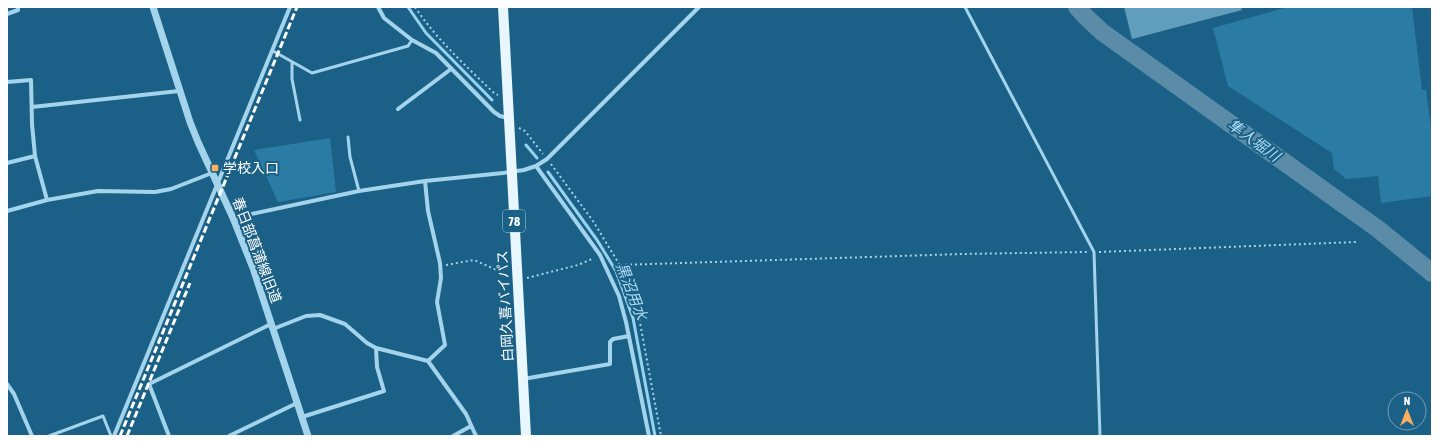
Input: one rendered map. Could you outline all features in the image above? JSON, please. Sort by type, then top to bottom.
[{"type":"main road","name":"白岡久喜バイパス","points":[[503,7],[526,436]]},
{"type":"street","points":[[7,14],[18,10],[18,7]]},
{"type":"street","name":"春日部菖蒲線旧道","points":[[153,7],[179,91],[198,142],[233,218],[253,268],[308,436]]},
{"type":"street","points":[[113,436],[290,7]]},
{"type":"street","points":[[378,7],[384,18],[412,40],[436,53],[494,112],[500,116],[508,118]]},
{"type":"street","points":[[233,218],[359,191],[425,181],[512,172],[536,166],[547,159],[699,7]]},
{"type":"street","points":[[398,109],[451,69]]},
{"type":"street","points":[[7,82],[31,80],[35,156],[47,200]]},
{"type":"street","points":[[32,107],[179,91]]},
{"type":"street","points":[[7,163],[35,156]]},
{"type":"street","points":[[536,166],[600,255],[619,296],[629,336],[649,436]]},
{"type":"street","points":[[7,211],[47,200],[98,191],[155,192],[171,188],[212,173]]},
{"type":"street","points":[[425,181],[428,211],[440,266],[441,278],[437,302],[445,345],[428,361]]},
{"type":"street","points":[[169,436],[149,384],[272,326],[306,316],[320,315],[345,324],[367,343],[376,348],[428,361],[466,414],[476,436]]},
{"type":"street","points":[[522,379],[610,364],[610,342],[613,339],[629,336]]},
{"type":"street","points":[[302,418],[384,391],[377,367],[376,348]]},
{"type":"street","points":[[7,384],[14,394],[32,436]]},
{"type":"street","points":[[229,436],[297,403]]},
{"type":"street","points":[[454,436],[471,426]]},
{"type":"lane","points":[[965,7],[1094,252],[1100,436]]},
{"type":"lane","points":[[272,51],[312,74],[408,46],[412,40]]},
{"type":"lane","points":[[292,62],[292,79],[300,120]]},
{"type":"lane","points":[[348,137],[350,157],[359,191]]},
{"type":"lane","points":[[49,436],[103,416],[113,436]]},
{"type":"path","points":[[416,7],[422,18],[442,41],[494,93],[498,95]]},
{"type":"path","points":[[519,128],[525,131],[542,153]]},
{"type":"path","points":[[620,265],[962,254],[1094,252],[1356,242]]},
{"type":"path","points":[[440,266],[474,260],[517,279],[557,272],[578,265],[600,255]]},
{"type":"shaded area","points":[[1288,7],[1412,7],[1422,90],[1426,90],[1432,137],[1432,196],[1381,203],[1378,176],[1346,179],[1334,169],[1332,153],[1228,86],[1213,28]]},
{"type":"shaded area","points":[[330,138],[336,192],[278,202],[254,150]]},
{"type":"building","points":[[1124,7],[1241,7],[1242,10],[1132,39]]},
{"type":"waterway","name":"黒沼用水","points":[[408,7],[426,33],[492,100]]},
{"type":"waterway","name":"隼人堀川","points":[[1077,7],[1102,32],[1378,229],[1432,273]]},
{"type":"waterway","name":"黒沼用水","points":[[526,145],[537,158]]},
{"type":"waterway","name":"黒沼用水","points":[[548,172],[597,240],[616,271],[633,318],[655,436]]},
{"type":"railway","points":[[120,436],[297,7]]},
{"type":"railway","points":[[127,436],[190,283]]},
{"type":"place","name":"学校入口","points":[[215,168]]}]
